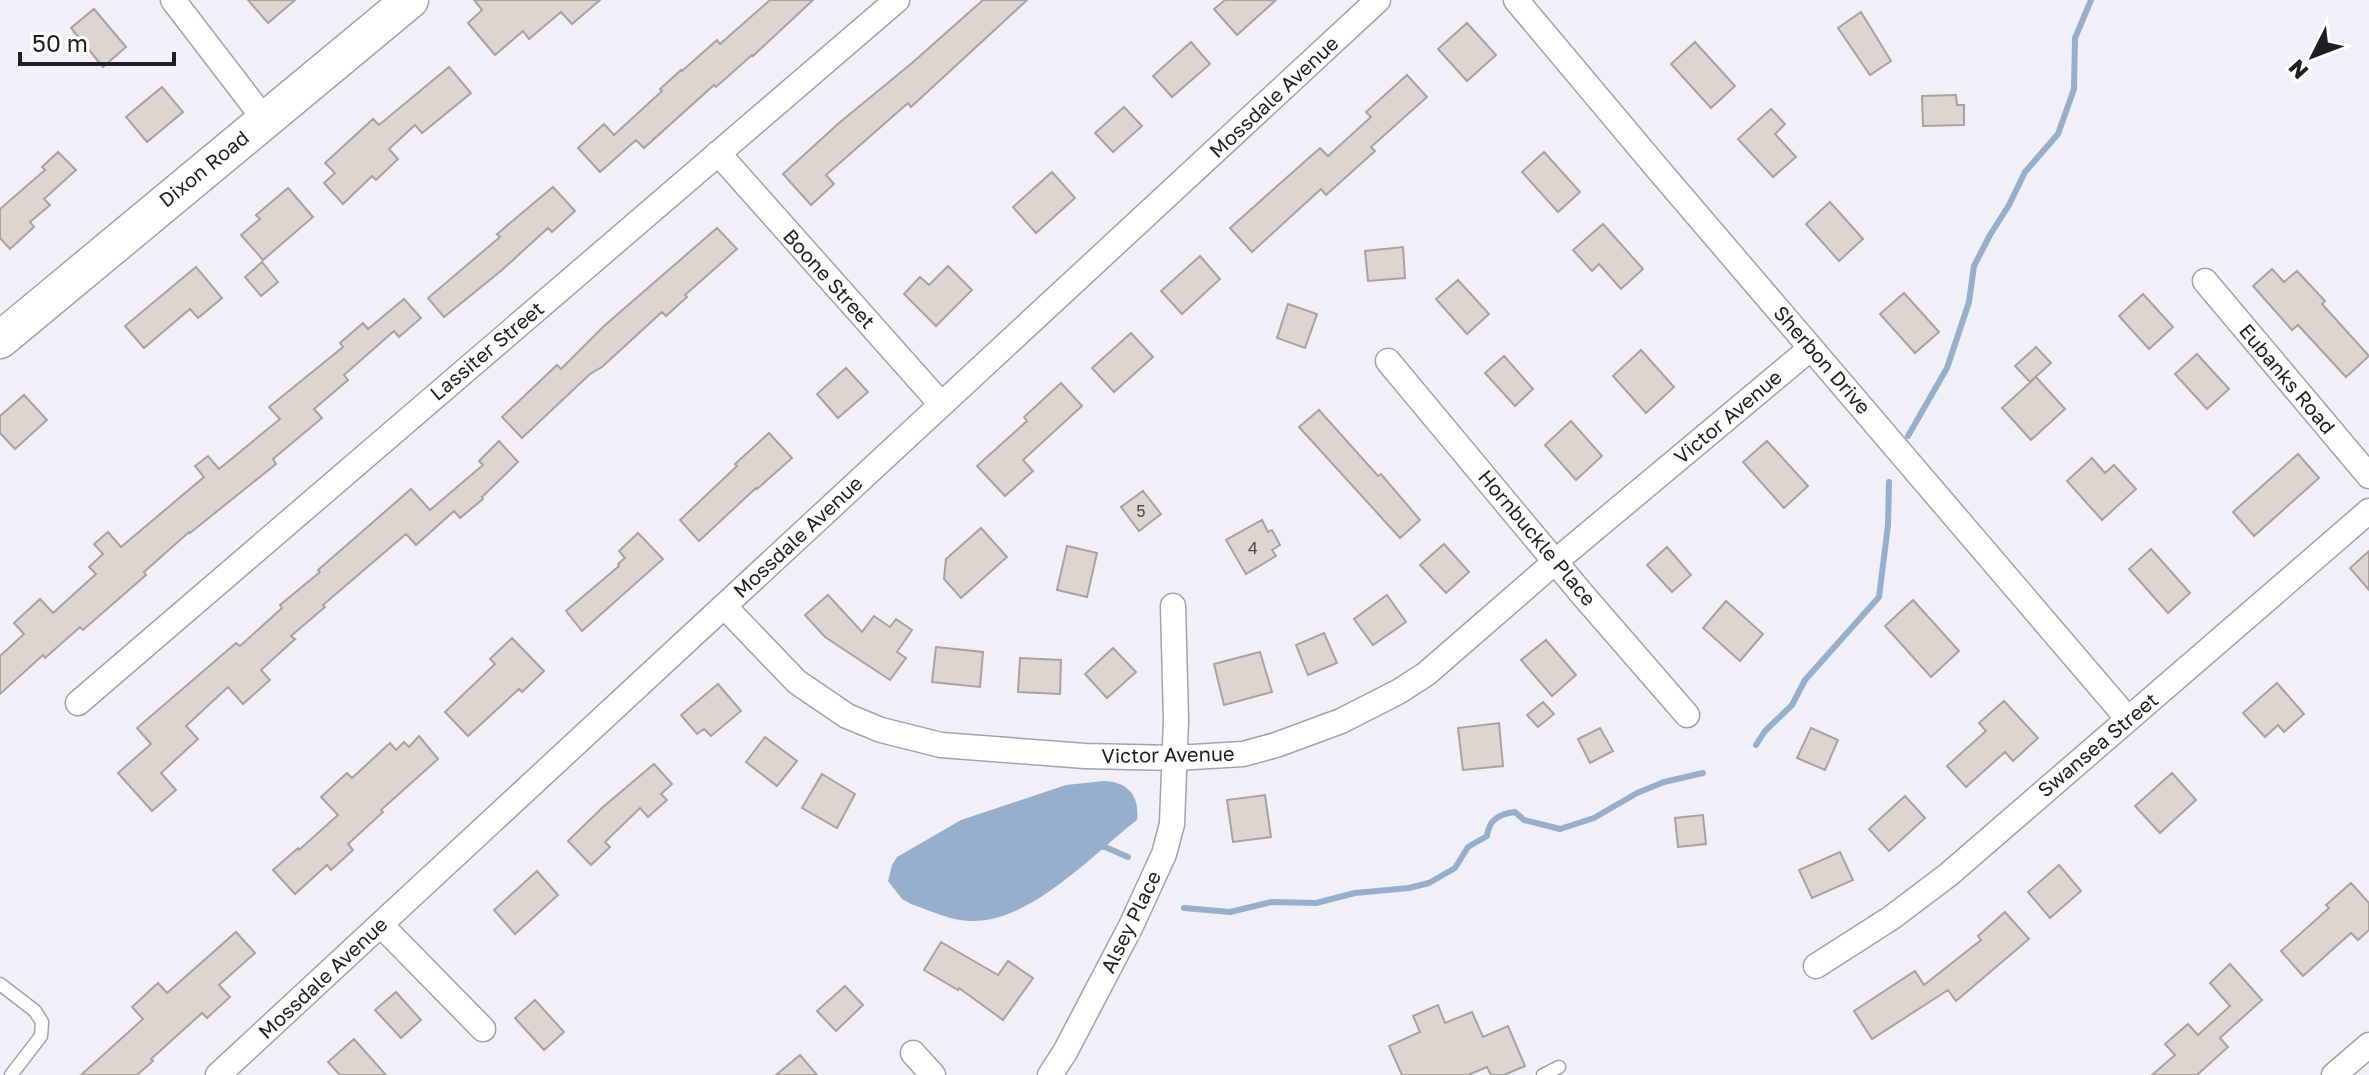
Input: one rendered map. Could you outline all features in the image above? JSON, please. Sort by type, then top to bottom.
[{"type":"street","points":[[173,0],[265,120]]},
{"type":"street","name":"Dixon Road","points":[[0,340],[410,0]]},
{"type":"street","name":"Lassiter Street","points":[[78,703],[897,0]]},
{"type":"street","name":"Mossdale Avenue","points":[[218,1075],[1378,0]]},
{"type":"street","name":"Sherbon Drive","points":[[1516,0],[2128,719]]},
{"type":"street","name":"Boone Street","points":[[718,153],[941,404]]},
{"type":"street","name":"Eubanks Road","points":[[2205,281],[2369,476]]},
{"type":"street","name":"Victor Avenue","points":[[724,606],[771,657],[813,694],[847,716],[881,730],[941,745],[1085,756],[1176,758],[1243,754],[1341,721],[1426,674],[1811,348]]},
{"type":"street","name":"Hornbuckle Place","points":[[1388,361],[1687,715]]},
{"type":"street","name":"Swansea Street","points":[[1816,966],[1919,898],[2369,511]]},
{"type":"street","name":"Alsey Place","points":[[1050,1075],[1131,926],[1164,854],[1172,824],[1176,758],[1173,606]]},
{"type":"street","points":[[381,925],[483,1029]]},
{"type":"street","points":[[2334,1075],[2369,1045]]},
{"type":"street","points":[[913,1053],[933,1075]]},
{"type":"lane","points":[[0,984],[35,1011],[42,1022],[41,1036],[11,1075]]},
{"type":"lane","points":[[1543,1075],[1559,1067]]},
{"type":"water","points":[[1104,781],[1120,784],[1131,792],[1137,820],[1060,884],[1016,911],[993,919],[956,919],[902,899],[888,881],[897,857],[961,820],[1066,785]]},
{"type":"building","points":[[248,0],[295,0],[268,23]]},
{"type":"building","points":[[474,0],[600,0],[572,24],[561,12],[529,39],[523,31],[495,55],[468,23],[482,10]]},
{"type":"building","points":[[770,0],[813,0],[753,56],[716,87],[714,85],[644,148],[636,140],[600,172],[578,148],[604,124],[614,135],[681,70],[717,40],[720,44]]},
{"type":"building","points":[[983,0],[1027,0],[911,107],[908,103],[826,175],[834,184],[811,205],[783,174]]},
{"type":"building","points":[[1225,0],[1276,0],[1237,35],[1214,9]]},
{"type":"building","points":[[94,9],[126,47],[103,67],[71,28]]},
{"type":"building","points":[[1861,12],[1891,61],[1870,75],[1838,28]]},
{"type":"building","points":[[1467,23],[1496,55],[1467,81],[1438,49]]},
{"type":"building","points":[[1191,42],[1210,64],[1172,97],[1153,76]]},
{"type":"building","points":[[1695,42],[1735,86],[1711,108],[1671,64]]},
{"type":"building","points":[[449,67],[471,93],[422,133],[415,125],[389,149],[398,159],[376,180],[372,176],[343,204],[324,183],[335,173],[325,163],[373,119],[379,125]]},
{"type":"building","points":[[1407,75],[1427,97],[1371,147],[1375,151],[1326,195],[1321,189],[1252,252],[1230,228],[1320,148],[1328,156],[1371,117],[1366,112]]},
{"type":"building","points":[[162,87],[183,112],[147,142],[126,117]]},
{"type":"building","points":[[1956,95],[1957,105],[1964,105],[1964,125],[1923,126],[1922,96]]},
{"type":"building","points":[[1124,107],[1142,126],[1113,152],[1095,133]]},
{"type":"building","points":[[1771,109],[1785,124],[1775,134],[1796,157],[1773,177],[1738,139]]},
{"type":"building","points":[[58,152],[76,170],[44,199],[50,205],[30,222],[34,227],[10,249],[0,238],[0,209],[45,170],[42,167]]},
{"type":"building","points":[[1544,152],[1580,192],[1558,212],[1522,172]]},
{"type":"building","points":[[1052,172],[1075,198],[1036,233],[1013,207]]},
{"type":"building","points":[[553,187],[575,211],[552,232],[548,228],[444,317],[428,298]]},
{"type":"building","points":[[288,188],[313,217],[263,260],[241,235],[260,219],[256,215]]},
{"type":"building","points":[[1830,202],[1863,239],[1839,261],[1806,224]]},
{"type":"building","points":[[1603,224],[1643,269],[1621,289],[1599,264],[1592,271],[1573,250]]},
{"type":"building","points":[[717,228],[737,249],[666,316],[662,312],[522,438],[502,417],[557,365],[561,369],[604,326]]},
{"type":"building","points":[[1403,247],[1405,278],[1368,281],[1365,251]]},
{"type":"building","points":[[1200,256],[1220,279],[1182,314],[1161,291]]},
{"type":"building","points":[[262,262],[278,282],[261,296],[245,277]]},
{"type":"building","points":[[948,266],[972,290],[936,326],[904,294],[920,277],[929,285]]},
{"type":"building","points":[[196,267],[222,298],[198,318],[190,309],[144,348],[125,326]]},
{"type":"building","points":[[2272,269],[2284,282],[2297,271],[2369,356],[2346,377],[2298,325],[2292,330],[2253,286]]},
{"type":"building","points":[[1458,280],[1489,314],[1467,334],[1436,299]]},
{"type":"building","points":[[1904,293],[1939,332],[1915,353],[1880,314]]},
{"type":"building","points":[[2143,294],[2173,327],[2149,349],[2119,316]]},
{"type":"building","points":[[404,299],[421,318],[399,337],[394,331],[344,375],[348,380],[314,409],[322,418],[273,459],[276,464],[189,532],[83,630],[80,627],[45,658],[43,655],[0,694],[0,656],[24,634],[14,623],[40,599],[53,613],[96,574],[89,567],[103,554],[94,544],[108,532],[121,547],[204,477],[195,466],[208,456],[219,469],[280,419],[269,407],[343,347],[340,343],[363,323],[368,329]]},
{"type":"building","points":[[1288,304],[1317,314],[1305,348],[1277,338]]},
{"type":"building","points":[[1131,333],[1153,357],[1114,392],[1092,368]]},
{"type":"building","points":[[2036,347],[2051,363],[2030,382],[2015,366]]},
{"type":"building","points":[[1641,350],[1674,387],[1646,413],[1613,376]]},
{"type":"building","points":[[2197,354],[2229,389],[2207,409],[2175,374]]},
{"type":"building","points":[[1504,356],[1533,389],[1515,406],[1485,373]]},
{"type":"building","points":[[846,368],[868,392],[838,418],[817,394]]},
{"type":"building","points":[[2036,377],[2065,409],[2031,440],[2002,408]]},
{"type":"building","points":[[1061,383],[1082,406],[1023,460],[1033,471],[1005,496],[977,466],[1027,421],[1024,417]]},
{"type":"building","points":[[24,395],[47,420],[15,449],[0,433],[0,416]]},
{"type":"building","points":[[1319,410],[1420,520],[1400,538],[1299,427]]},
{"type":"building","points":[[1571,421],[1602,456],[1576,480],[1545,445]]},
{"type":"building","points":[[769,433],[792,458],[699,541],[680,520]]},
{"type":"building","points":[[499,441],[518,462],[483,499],[460,518],[454,511],[416,545],[406,534],[291,636],[295,639],[261,670],[270,680],[243,704],[228,687],[186,726],[198,739],[161,773],[176,790],[152,811],[118,773],[151,744],[137,728],[236,643],[240,646],[282,608],[280,605],[320,572],[318,570],[411,489],[430,510],[483,465],[479,461]]},
{"type":"building","points":[[1767,441],[1808,486],[1784,508],[1743,462]]},
{"type":"building","points":[[2298,454],[2319,478],[2254,536],[2233,512]]},
{"type":"building","points":[[2092,458],[2105,473],[2114,465],[2136,489],[2102,520],[2067,481]]},
{"type":"building","points":[[1143,491],[1161,514],[1139,531],[1121,507]]},
{"type":"building","points":[[1262,520],[1280,545],[1272,550],[1276,556],[1246,574],[1226,540]]},
{"type":"building","points":[[981,528],[1007,557],[961,598],[944,579],[946,559]]},
{"type":"building","points":[[638,533],[663,559],[582,631],[566,611],[619,566],[625,558],[619,551]]},
{"type":"building","points":[[1444,544],[1469,572],[1446,593],[1420,565]]},
{"type":"building","points":[[1067,546],[1097,553],[1087,597],[1057,590]]},
{"type":"building","points":[[1667,547],[1691,575],[1672,592],[1647,565]]},
{"type":"building","points":[[2151,549],[2190,593],[2168,613],[2129,569]]},
{"type":"building","points":[[2369,551],[2369,590],[2350,568]]},
{"type":"building","points":[[828,595],[862,632],[874,616],[890,627],[896,619],[912,630],[897,652],[906,658],[890,680],[825,637],[805,615]]},
{"type":"building","points":[[1387,595],[1406,622],[1373,645],[1354,619]]},
{"type":"building","points":[[1913,600],[1959,651],[1931,677],[1885,626]]},
{"type":"building","points":[[1726,601],[1763,634],[1740,661],[1703,628]]},
{"type":"building","points":[[1324,633],[1337,663],[1308,675],[1296,645]]},
{"type":"building","points":[[512,638],[544,671],[522,692],[519,689],[468,736],[445,712],[495,664],[490,659]]},
{"type":"building","points":[[1546,640],[1576,675],[1552,696],[1521,660]]},
{"type":"building","points":[[936,647],[983,652],[980,687],[932,682]]},
{"type":"building","points":[[1113,648],[1136,672],[1107,698],[1085,674]]},
{"type":"building","points":[[1260,652],[1272,692],[1224,705],[1214,664]]},
{"type":"building","points":[[1020,658],[1061,660],[1060,694],[1018,692]]},
{"type":"building","points":[[2277,683],[2304,714],[2284,732],[2278,725],[2265,737],[2243,713]]},
{"type":"building","points":[[718,684],[741,711],[711,736],[704,729],[697,734],[681,715]]},
{"type":"building","points":[[2004,701],[2038,738],[2013,761],[2005,752],[1966,787],[1947,766],[1986,731],[1979,723]]},
{"type":"building","points":[[1543,702],[1554,714],[1538,727],[1527,715]]},
{"type":"building","points":[[1499,723],[1503,766],[1463,770],[1458,728]]},
{"type":"building","points":[[1600,728],[1613,751],[1590,763],[1578,739]]},
{"type":"building","points":[[1811,728],[1838,740],[1825,770],[1797,758]]},
{"type":"building","points":[[419,736],[438,759],[348,844],[353,850],[331,870],[327,865],[295,894],[273,870],[338,815],[321,797],[347,773],[352,778],[390,743],[396,750],[404,742],[409,747]]},
{"type":"building","points":[[765,737],[797,761],[777,786],[746,762]]},
{"type":"building","points":[[654,764],[672,784],[661,794],[667,800],[648,817],[640,808],[605,842],[610,847],[591,865],[568,841]]},
{"type":"building","points":[[2172,773],[2196,800],[2160,833],[2135,806]]},
{"type":"building","points":[[822,774],[855,794],[837,828],[802,808]]},
{"type":"building","points":[[1265,795],[1271,837],[1233,842],[1227,800]]},
{"type":"building","points":[[1905,796],[1925,818],[1889,851],[1869,829]]},
{"type":"building","points":[[1703,815],[1706,844],[1678,847],[1675,818]]},
{"type":"building","points":[[1840,852],[1853,880],[1812,898],[1799,870]]},
{"type":"building","points":[[2059,865],[2081,891],[2050,918],[2028,892]]},
{"type":"building","points":[[537,871],[558,895],[515,934],[494,910]]},
{"type":"building","points":[[2351,883],[2369,903],[2369,930],[2358,940],[2351,933],[2303,976],[2281,951],[2329,908],[2326,905]]},
{"type":"building","points":[[2005,912],[2029,939],[1956,1001],[1948,990],[1872,1039],[1854,1011],[1915,971],[1924,985],[1981,940],[1978,936]]},
{"type":"building","points":[[236,932],[255,953],[219,985],[230,997],[207,1018],[202,1013],[137,1075],[81,1075],[143,1019],[132,1007],[158,983],[167,993]]},
{"type":"building","points":[[941,942],[998,975],[1008,961],[1033,978],[1003,1020],[959,988],[924,970]]},
{"type":"building","points":[[2230,964],[2262,1000],[2220,1038],[2228,1047],[2197,1075],[2152,1075],[2175,1055],[2165,1044],[2188,1024],[2198,1035],[2230,1006],[2210,983]]},
{"type":"building","points":[[845,986],[863,1005],[836,1031],[817,1011]]},
{"type":"building","points":[[396,992],[421,1020],[401,1038],[375,1010]]},
{"type":"building","points":[[535,1000],[564,1032],[544,1050],[515,1018]]},
{"type":"building","points":[[1438,1005],[1445,1023],[1472,1012],[1483,1037],[1508,1026],[1525,1066],[1504,1075],[1491,1075],[1487,1067],[1468,1075],[1402,1075],[1389,1046],[1420,1032],[1413,1016]]},
{"type":"building","points":[[354,1039],[386,1075],[340,1075],[328,1062]]},
{"type":"building","points":[[800,1055],[817,1075],[776,1075]]},
{"type":"waterway","points":[[1908,436],[1947,368],[1969,302],[1974,266],[2025,172],[2058,134],[2074,89],[2075,38],[2091,0]]},
{"type":"waterway","points":[[1756,745],[1765,731],[1792,705],[1805,680],[1879,597],[1888,525],[1889,482]]},
{"type":"waterway","points":[[1184,908],[1230,912],[1272,902],[1316,903],[1355,893],[1429,883],[1455,868],[1468,847],[1487,836],[1490,825],[1500,816],[1515,812],[1524,820],[1560,829],[1594,818],[1637,793],[1664,782],[1703,773]]},
{"type":"waterway","points":[[1099,847],[1128,857]]}]
